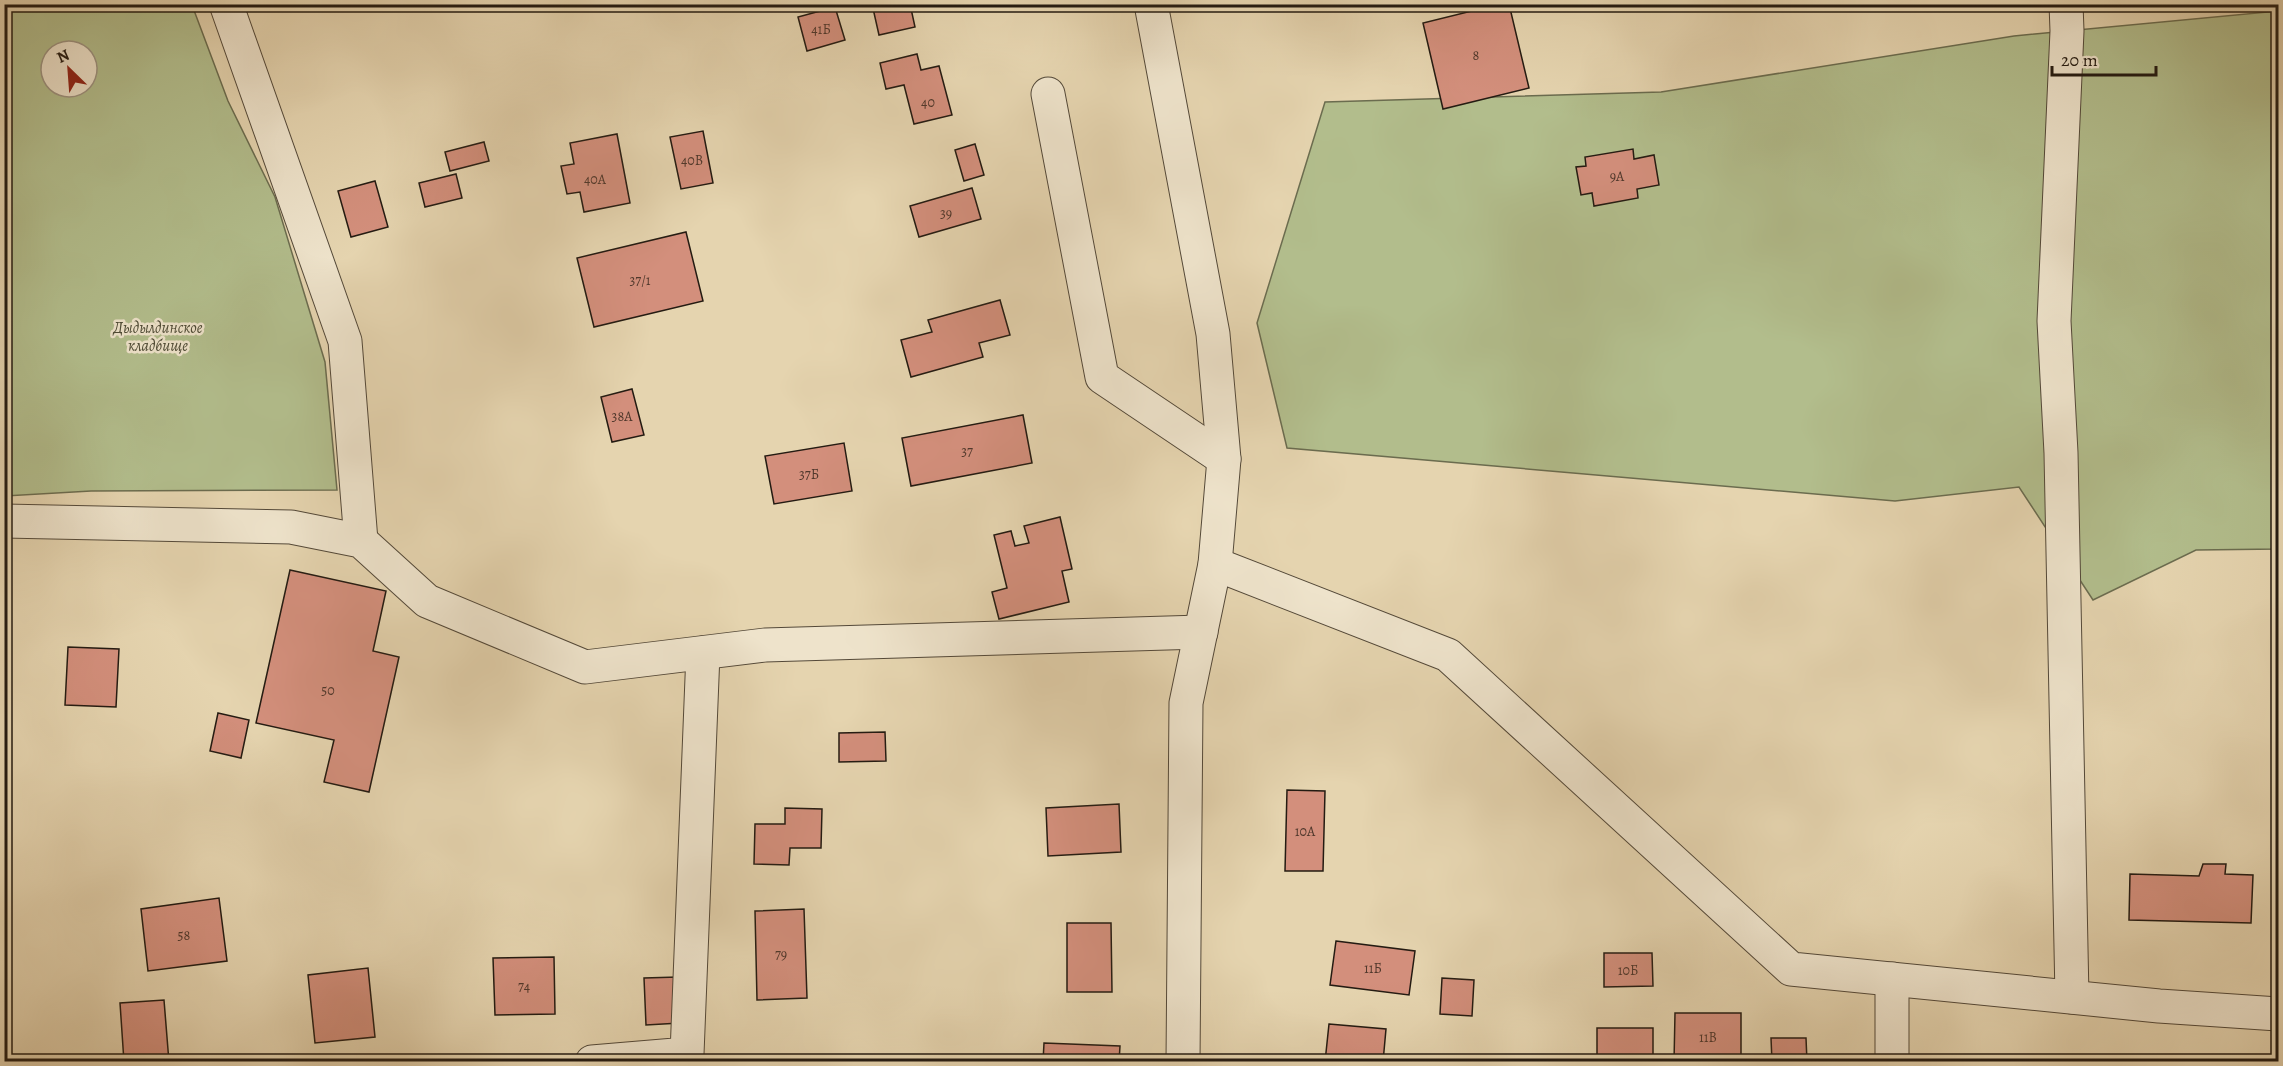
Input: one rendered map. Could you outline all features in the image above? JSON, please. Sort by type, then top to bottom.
[{"type":"street","points":[[226,4],[345,341],[361,541]]},
{"type":"street","points":[[1151,4],[1213,334],[1224,459],[1215,564],[1186,703],[1183,1062]]},
{"type":"street","points":[[2066,4],[2067,31],[2054,321],[2061,453],[2072,997]]},
{"type":"street","points":[[1048,94],[1102,377],[1224,459]]},
{"type":"street","points":[[4,521],[291,527],[361,541],[427,601],[585,667],[765,645],[1201,632]]},
{"type":"street","points":[[1215,564],[1448,655],[1791,969],[2072,997],[2278,1014]]},
{"type":"street","points":[[592,1062],[687,1058],[703,652]]},
{"type":"street","points":[[1892,979],[1892,1062]]},
{"type":"green space","name":"Дыдылдинское кладбище","points":[[5,4],[192,5],[228,101],[275,197],[325,362],[337,490],[91,491],[5,496]]},
{"type":"green space","points":[[2278,11],[2278,549],[2196,550],[2093,600],[2019,487],[1895,501],[1287,448],[1257,323],[1325,102],[1661,92],[2014,36]]},
{"type":"building","points":[[872,4],[910,4],[915,27],[879,35]]},
{"type":"building","points":[[1500,4],[1509,4],[1529,88],[1443,109],[1423,23]]},
{"type":"building","points":[[835,7],[845,40],[807,51],[798,17]]},
{"type":"building","points":[[917,54],[921,70],[939,66],[952,115],[914,124],[904,85],[886,89],[880,63]]},
{"type":"building","points":[[703,131],[713,183],[681,189],[670,137]]},
{"type":"building","points":[[617,134],[630,203],[584,212],[580,192],[567,194],[561,166],[574,164],[570,143]]},
{"type":"building","points":[[484,142],[489,161],[450,171],[445,152]]},
{"type":"building","points":[[975,144],[984,175],[964,181],[955,150]]},
{"type":"building","points":[[1633,149],[1634,159],[1654,155],[1659,185],[1637,189],[1638,198],[1594,206],[1592,193],[1581,195],[1576,167],[1586,166],[1585,157]]},
{"type":"building","points":[[456,174],[462,198],[425,207],[419,183]]},
{"type":"building","points":[[375,181],[388,227],[351,237],[338,191]]},
{"type":"building","points":[[972,188],[981,219],[919,237],[910,206]]},
{"type":"building","points":[[686,232],[703,301],[594,327],[577,258]]},
{"type":"building","points":[[1000,300],[1010,335],[979,343],[983,357],[911,377],[901,340],[932,332],[928,320]]},
{"type":"building","points":[[632,389],[644,435],[612,442],[601,397]]},
{"type":"building","points":[[1023,415],[1032,463],[911,486],[902,438]]},
{"type":"building","points":[[844,443],[852,491],[774,504],[765,456]]},
{"type":"building","points":[[1060,517],[1072,569],[1062,571],[1069,602],[999,619],[992,592],[1007,588],[994,535],[1011,531],[1015,546],[1029,543],[1024,526]]},
{"type":"building","points":[[290,570],[386,591],[373,651],[399,657],[369,792],[324,782],[334,740],[256,723]]},
{"type":"building","points":[[68,647],[119,649],[116,707],[65,705]]},
{"type":"building","points":[[218,713],[249,720],[241,758],[210,751]]},
{"type":"building","points":[[885,732],[886,761],[839,762],[839,733]]},
{"type":"building","points":[[1287,790],[1325,791],[1323,871],[1285,871]]},
{"type":"building","points":[[1119,804],[1121,852],[1048,856],[1046,808]]},
{"type":"building","points":[[785,808],[822,809],[821,848],[790,848],[789,865],[754,864],[755,824],[785,824]]},
{"type":"building","points":[[2203,864],[2226,864],[2225,874],[2253,875],[2251,923],[2129,920],[2130,874],[2199,876]]},
{"type":"building","points":[[219,898],[227,961],[148,971],[141,909]]},
{"type":"building","points":[[804,909],[807,998],[757,1000],[755,911]]},
{"type":"building","points":[[1067,923],[1111,923],[1112,992],[1067,992]]},
{"type":"building","points":[[1336,941],[1415,951],[1409,995],[1330,985]]},
{"type":"building","points":[[1604,953],[1652,953],[1653,986],[1604,987]]},
{"type":"building","points":[[554,957],[555,1014],[495,1015],[493,958]]},
{"type":"building","points":[[368,968],[375,1037],[315,1043],[308,975]]},
{"type":"building","points":[[678,977],[680,1023],[646,1025],[644,978]]},
{"type":"building","points":[[1442,978],[1474,980],[1472,1016],[1440,1014]]},
{"type":"building","points":[[164,1000],[169,1062],[124,1062],[120,1003]]},
{"type":"building","points":[[1675,1013],[1741,1013],[1741,1062],[1674,1062]]},
{"type":"building","points":[[1329,1024],[1386,1029],[1383,1062],[1325,1062]]},
{"type":"building","points":[[1597,1028],[1653,1028],[1653,1059],[1597,1059]]},
{"type":"building","points":[[1771,1038],[1806,1038],[1807,1062],[1772,1062]]},
{"type":"building","points":[[1044,1043],[1120,1046],[1119,1062],[1043,1062]]}]
